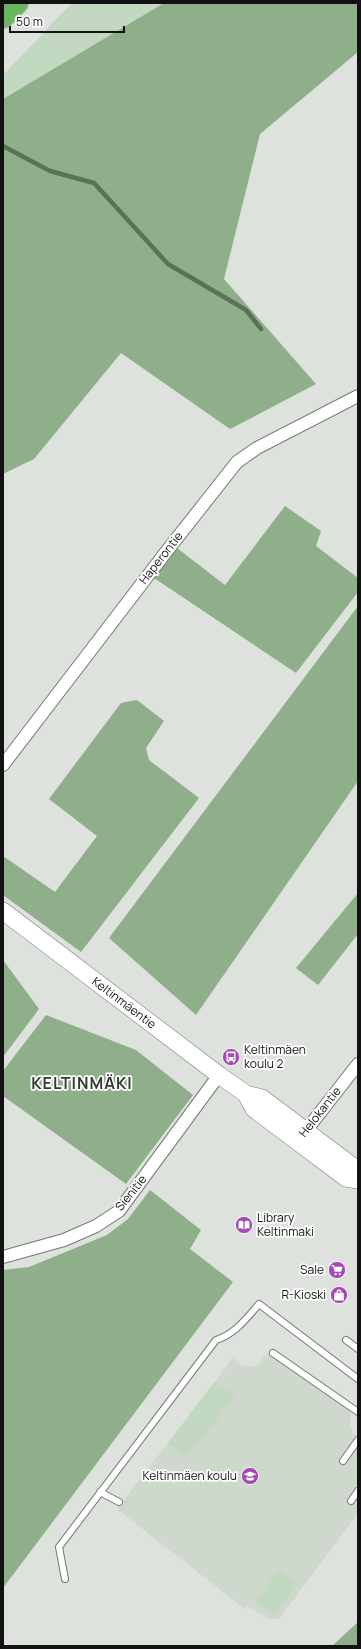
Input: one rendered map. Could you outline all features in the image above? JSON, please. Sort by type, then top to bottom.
[{"type":"highway","points":[[3,17],[17,3]]},
{"type":"main road","name":"Keltinmäentie","points":[[3,911],[246,1094],[254,1109],[355,1168],[358,1176]]},
{"type":"main road","name":"Keltinmäentie","points":[[302,1136],[346,1178],[358,1180]]},
{"type":"street","name":"Haperontie","points":[[3,765],[237,462],[257,448],[358,396]]},
{"type":"street","name":"Helokantie","points":[[302,1136],[358,1064]]},
{"type":"street","name":"Sienitie","points":[[3,1257],[64,1240],[96,1226],[119,1211],[219,1075]]},
{"type":"lane","points":[[65,1579],[59,1547],[216,1340],[224,1338],[237,1329],[259,1304],[358,1379]]},
{"type":"lane","points":[[346,1340],[358,1349]]},
{"type":"lane","points":[[273,1353],[358,1412]]},
{"type":"lane","points":[[343,1461],[358,1440]]},
{"type":"lane","points":[[351,1501],[358,1491]]},
{"type":"lane","points":[[100,1492],[119,1502]]},
{"type":"shaded area","name":"Keltinmäen koulu","points":[[267,1353],[348,1409],[351,1415],[350,1424],[353,1433],[358,1437],[358,1513],[279,1619],[268,1619],[247,1606],[245,1609],[117,1509],[233,1358],[242,1366],[254,1366],[258,1364]]},
{"type":"green space","points":[[72,3],[164,3],[3,99],[3,75]]},
{"type":"green space","points":[[164,3],[358,3],[358,52],[260,134],[224,279],[316,384],[230,429],[121,353],[34,459],[3,474],[3,99]]},
{"type":"green space","points":[[285,506],[321,531],[316,546],[358,578],[358,592],[296,673],[154,578],[177,548],[225,585]]},
{"type":"green space","points":[[358,606],[358,781],[196,1015],[109,938]]},
{"type":"green space","points":[[137,700],[164,721],[146,748],[149,760],[199,798],[81,952],[3,895],[3,856],[55,892],[97,836],[49,799],[121,703]]},
{"type":"green space","points":[[358,893],[358,934],[318,985],[296,968]]},
{"type":"green space","points":[[3,960],[39,1009],[3,1057]]},
{"type":"green space","points":[[46,1015],[136,1050],[193,1095],[126,1184],[3,1096],[3,1071]]},
{"type":"green space","points":[[150,1190],[201,1230],[190,1249],[233,1282],[3,1588],[3,1270],[29,1267],[107,1235],[128,1219]]},
{"type":"green space","points":[[215,1381],[235,1397],[187,1457],[168,1443]]},
{"type":"green space","points":[[279,1570],[298,1584],[274,1616],[255,1601]]},
{"type":"green space","points":[[358,1622],[358,1646],[332,1646]]},
{"type":"waterway","points":[[3,146],[50,171],[94,183],[168,264],[246,310],[261,329]]},
{"type":"place","name":"Keltinmäen koulu 2","points":[[231,1057]]},
{"type":"place","name":"Library Keltinmaki","points":[[244,1225]]},
{"type":"place","name":"Sale","points":[[337,1270]]},
{"type":"place","name":"R-Kioski","points":[[339,1295]]},
{"type":"place","name":"Keltinmäen koulu","points":[[250,1476]]},
{"type":"district","name":"KELTINMÄKI","points":[[82,1083]]}]
